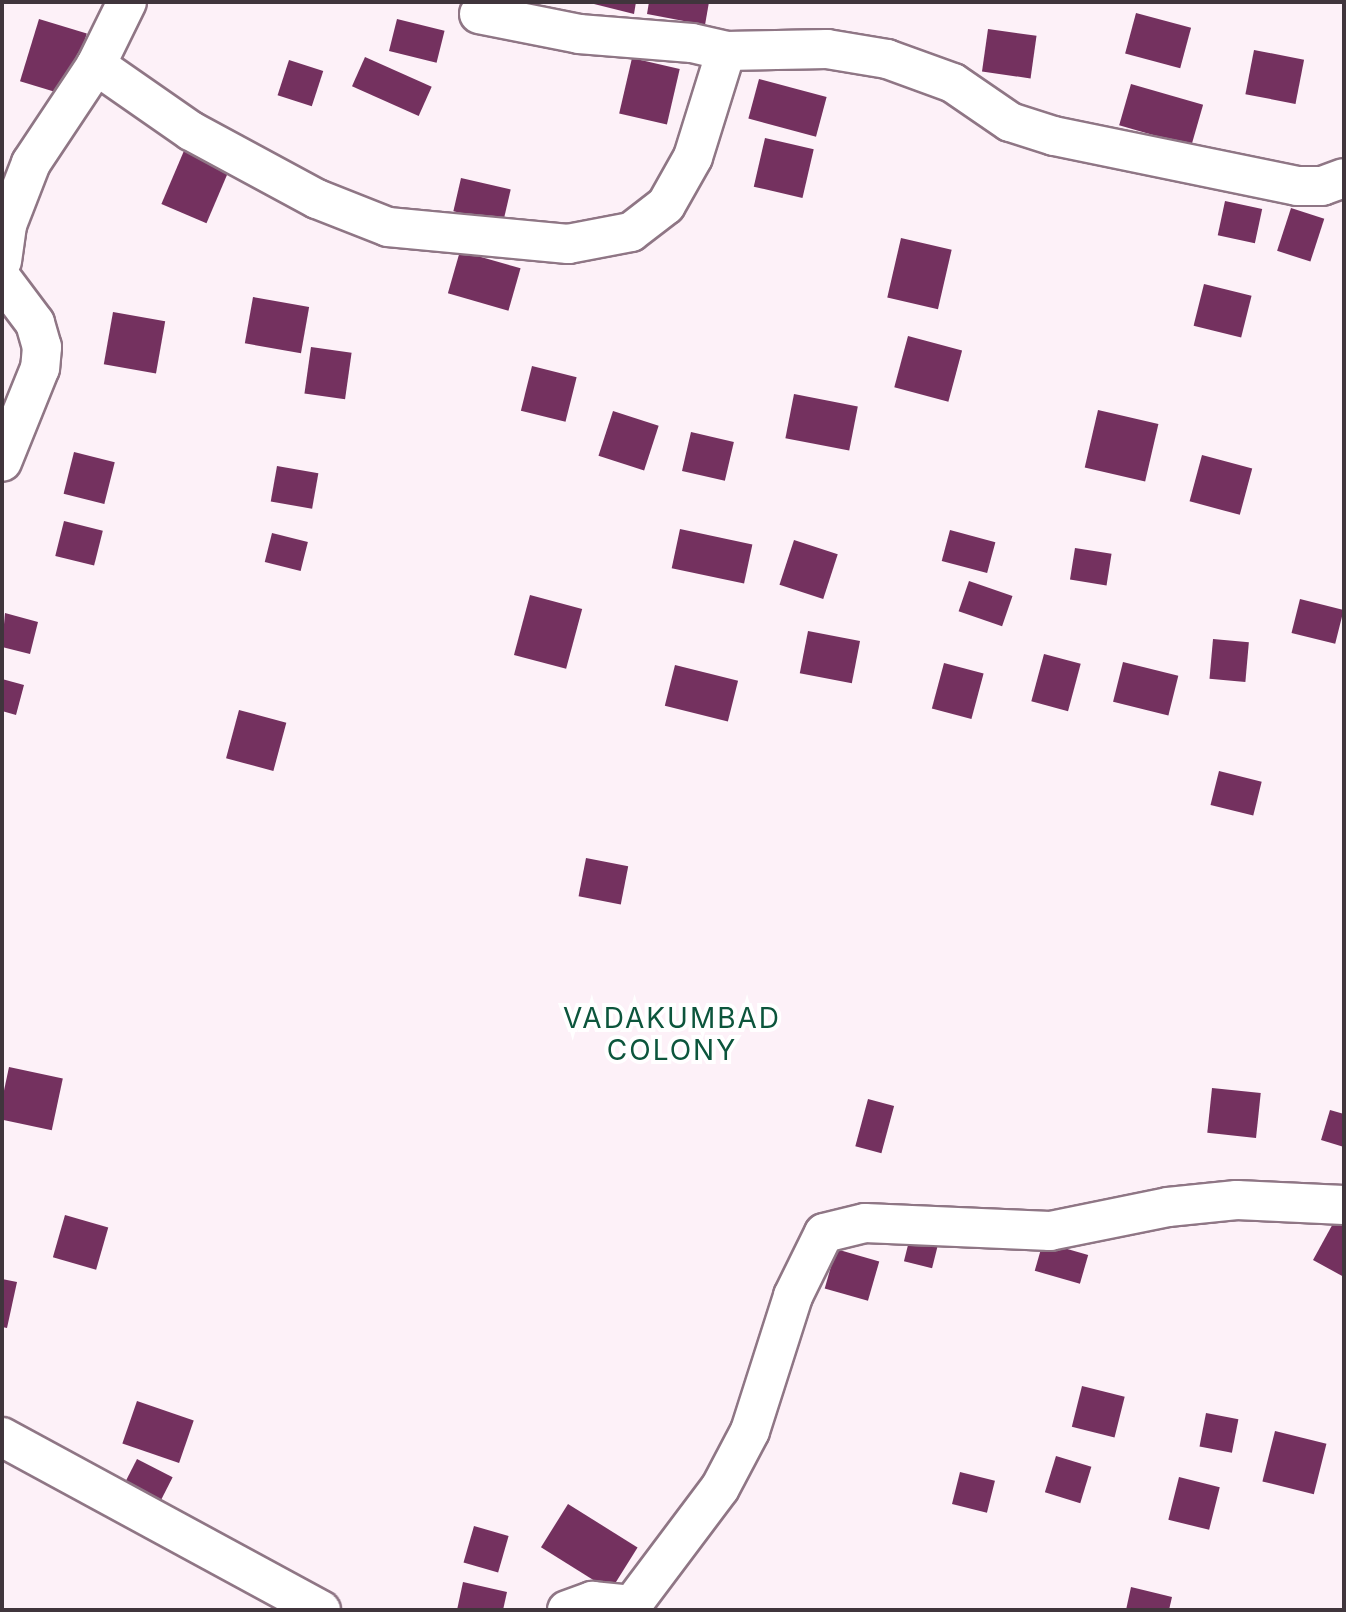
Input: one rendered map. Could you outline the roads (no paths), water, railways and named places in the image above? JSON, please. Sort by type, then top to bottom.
[{"type":"street","points":[[2,261],[7,225],[31,163],[96,65],[127,2]]},
{"type":"street","points":[[479,14],[579,34],[692,43],[726,51],[827,49],[887,59],[953,83],[1010,122],[1054,136],[1297,186],[1322,186],[1344,178]]},
{"type":"street","points":[[96,65],[191,131],[317,199],[388,227],[568,244],[631,232],[666,205],[693,157],[726,51]]},
{"type":"street","points":[[2,279],[35,323],[42,347],[40,368],[2,462]]},
{"type":"street","points":[[567,1610],[592,1601],[632,1608],[720,1488],[750,1431],[793,1296],[824,1233],[865,1223],[1050,1231],[1168,1207],[1237,1200],[1344,1205]]},
{"type":"street","points":[[2,1437],[321,1610]]},
{"type":"district","name":"VADAKUMBAD COLONY","points":[[672,1034]]}]
